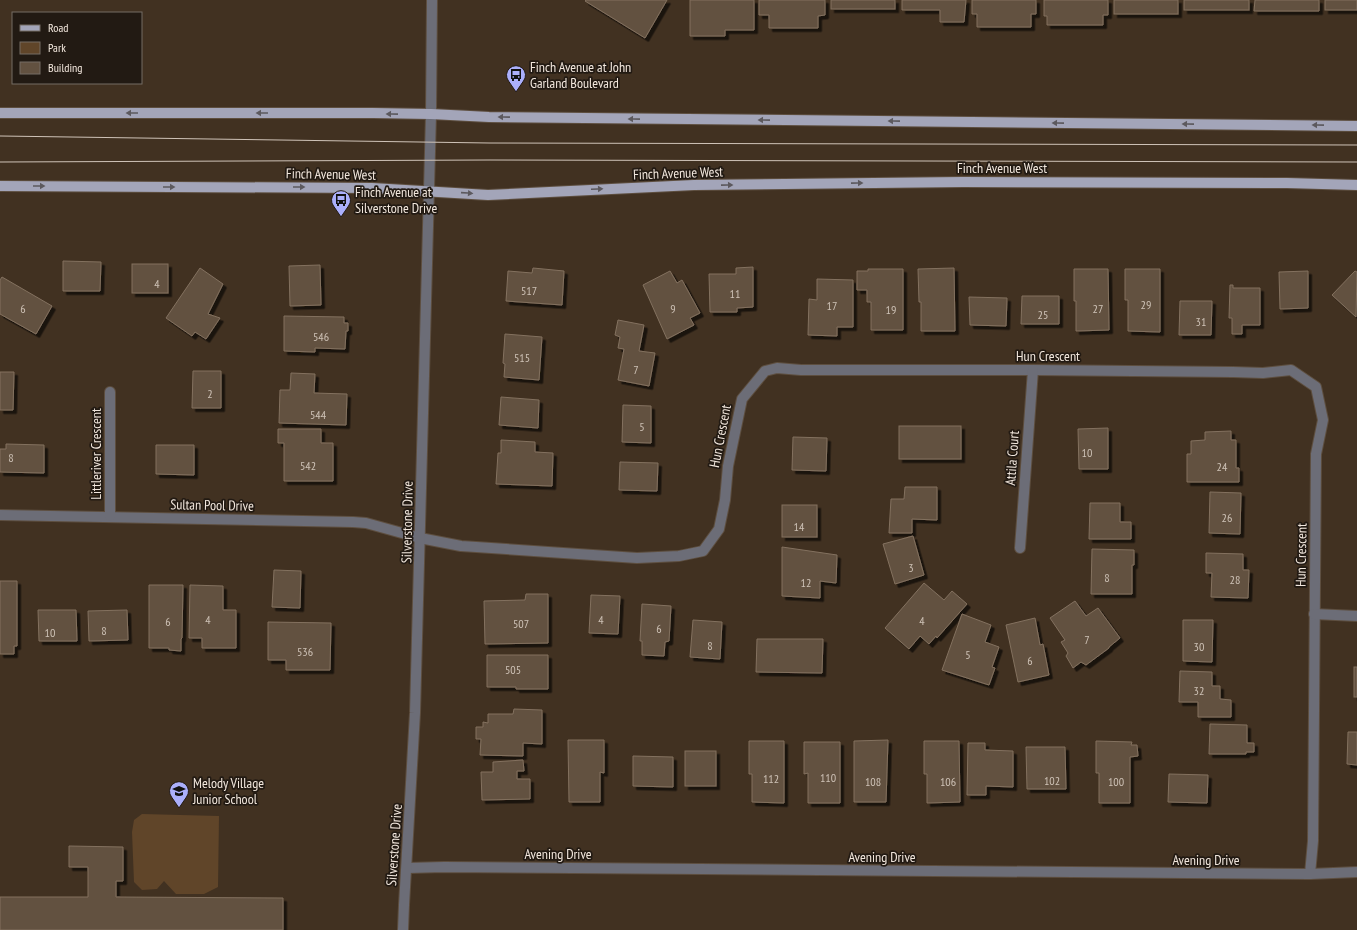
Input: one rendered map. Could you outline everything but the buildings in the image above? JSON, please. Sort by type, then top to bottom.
[{"type":"main road","points":[[0,112],[431,114],[489,117],[1357,126]]},
{"type":"main road","name":"Finch Avenue West","points":[[0,186],[364,188],[488,195],[694,185],[963,182],[1287,183],[1357,185]]},
{"type":"street","name":"Silverstone Drive","points":[[403,930],[415,713],[431,114],[432,0]]},
{"type":"street","name":"Hun Crescent","points":[[420,538],[461,546],[637,558],[679,556],[703,551],[719,529],[725,500],[728,466],[742,399],[764,371],[777,368],[801,370],[1033,370],[1264,373],[1292,370],[1316,387],[1323,420],[1316,454],[1313,841],[1310,874]]},
{"type":"street","name":"Attila Court","points":[[1020,548],[1033,370]]},
{"type":"street","name":"Littleriver Crescent","points":[[110,392],[110,516]]},
{"type":"street","name":"Sultan Pool Drive","points":[[0,515],[360,522],[420,538]]},
{"type":"street","points":[[1314,614],[1357,616]]},
{"type":"street","name":"Avening Drive","points":[[407,868],[444,867],[1310,874],[1357,872]]},
{"type":"green space","points":[[142,814],[219,816],[218,887],[204,894],[176,894],[164,881],[157,889],[142,890],[134,882],[132,832],[134,820]]},
{"type":"tram line","points":[[0,136],[489,143],[1357,145]]},
{"type":"tram line","points":[[0,162],[489,160],[1357,162]]},
{"type":"place","name":"Finch Avenue at John Garland Boulevard","points":[[516,92]]},
{"type":"place","name":"Finch Avenue at Silverstone Drive","points":[[341,217]]},
{"type":"place","name":"Melody Village Junior School","points":[[179,808]]}]
